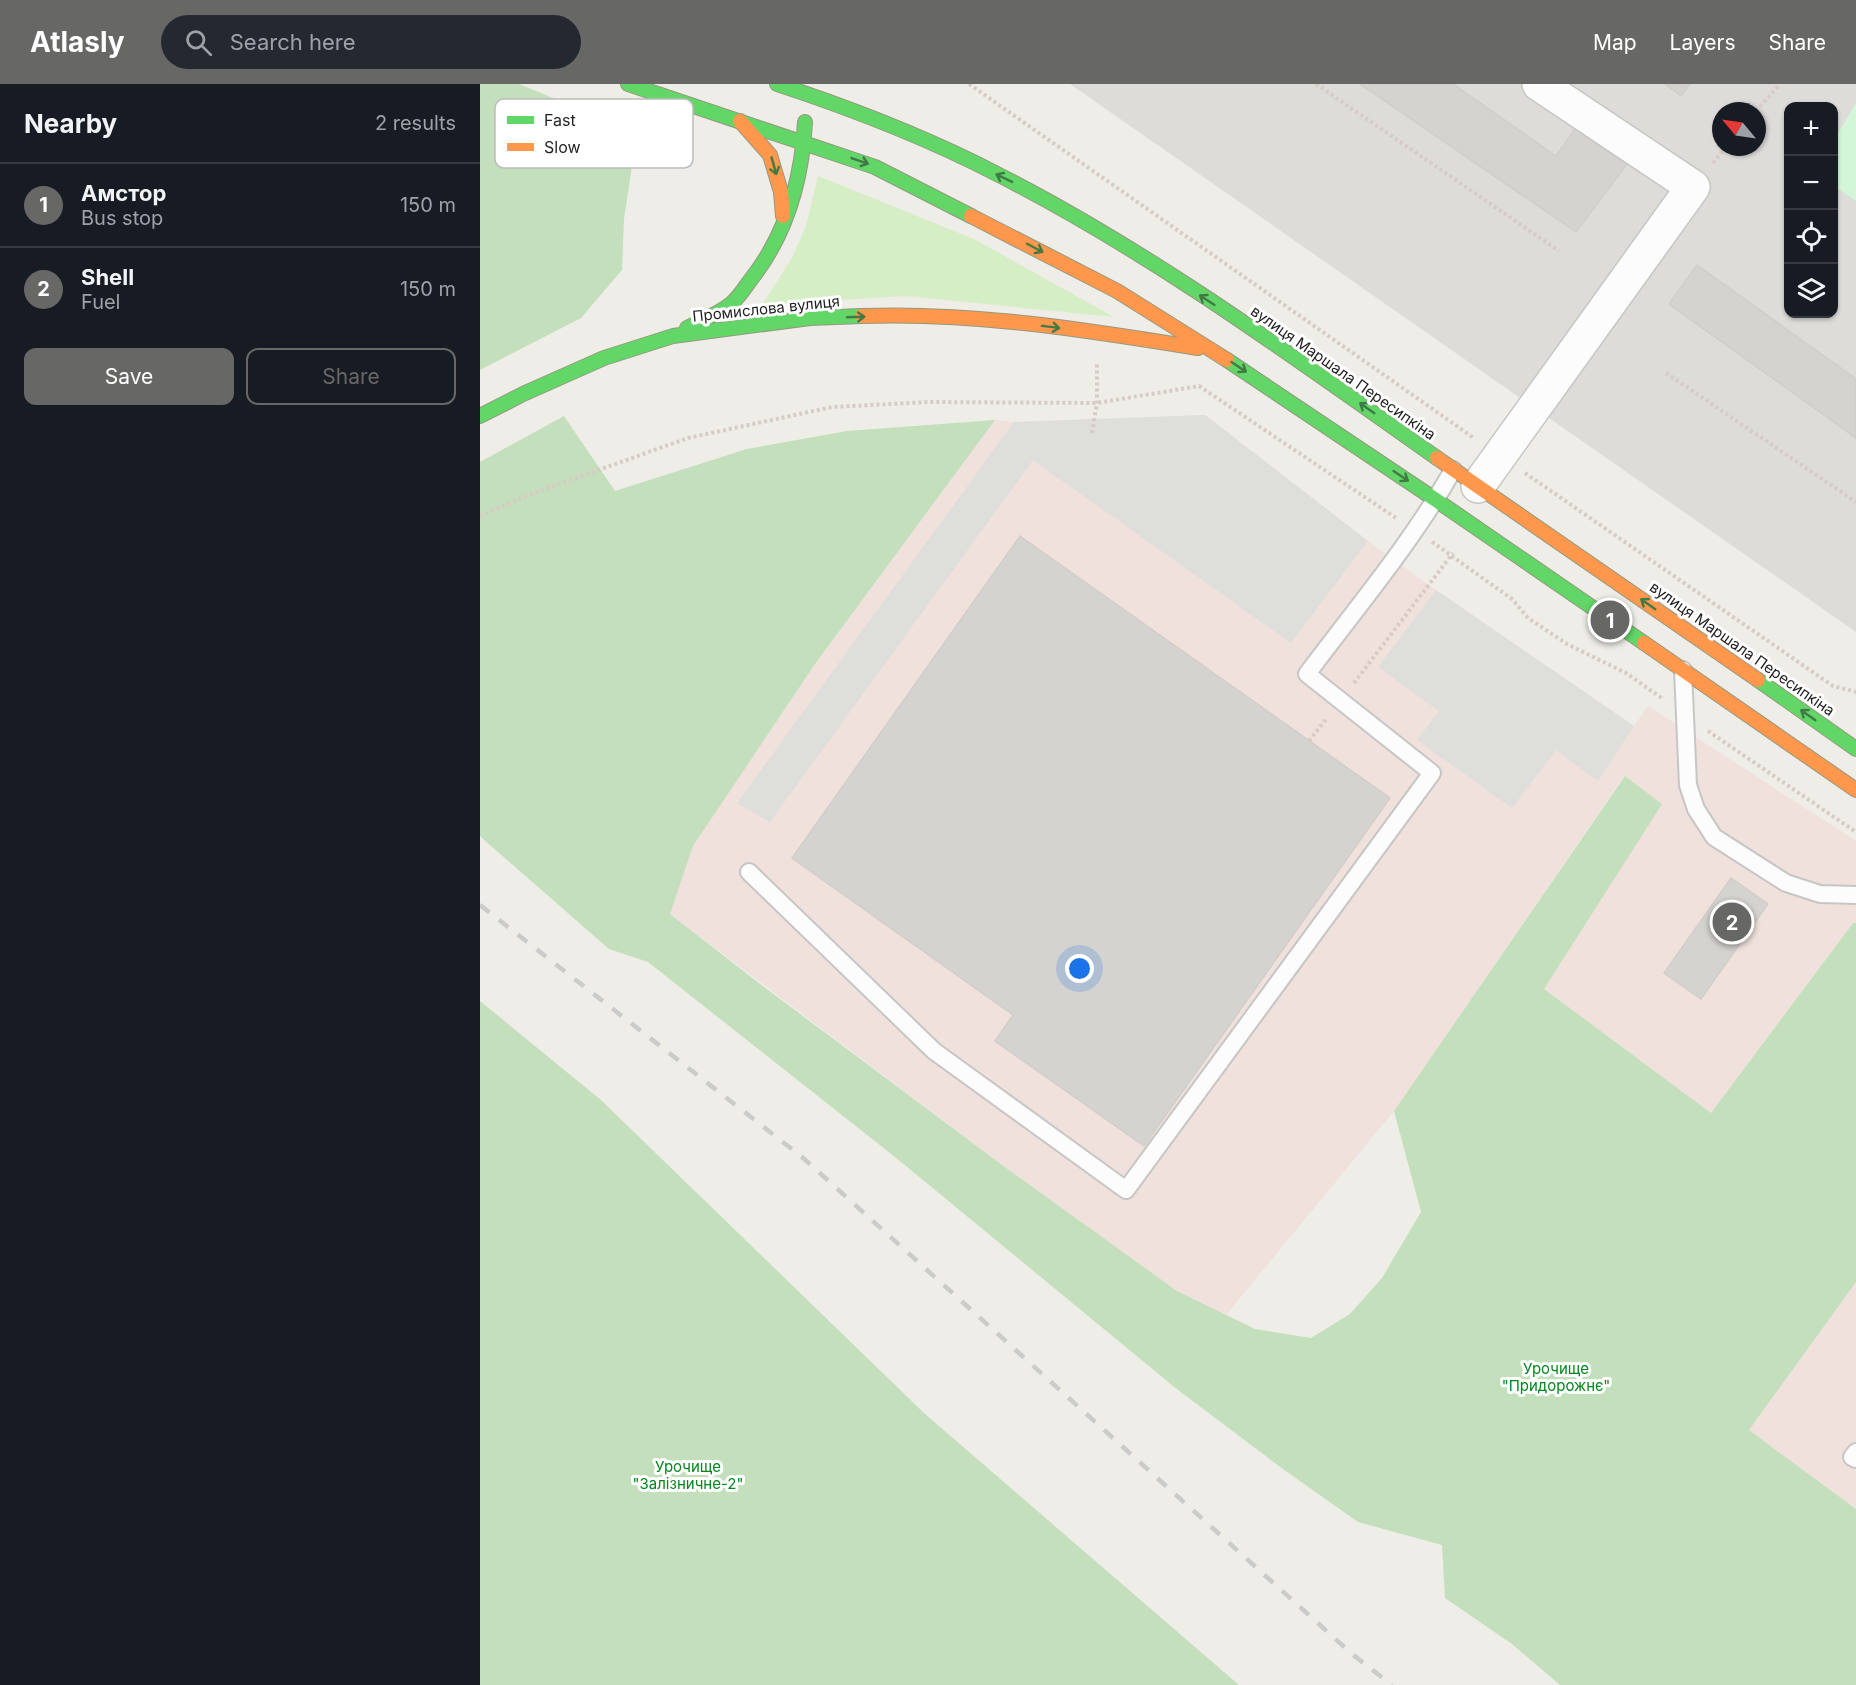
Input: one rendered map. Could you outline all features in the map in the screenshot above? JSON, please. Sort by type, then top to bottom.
[{"type":"main road","points":[[628,84],[674,99]]},
{"type":"main road","name":"вулиця Маршала Пересипкіна","points":[[777,84],[805,88],[926,140],[1029,190],[1140,256],[1279,347],[1856,749]]},
{"type":"main road","points":[[673,336],[732,303],[764,266],[783,226],[796,185],[805,142],[805,88]]},
{"type":"main road","points":[[693,105],[874,167],[990,224],[1117,291],[1214,351],[1436,500],[1856,790]]},
{"type":"main road","points":[[739,120],[770,155],[781,192],[783,226]]},
{"type":"main road","name":"Промислова вулиця","points":[[480,416],[604,358],[673,336],[810,318],[895,315],[1012,322],[1097,332],[1214,351]]},
{"type":"street","points":[[1465,478],[1693,187],[1539,84]]},
{"type":"lane","points":[[749,872],[934,1051],[1126,1190],[1432,773],[1307,674],[1436,500],[1465,478]]},
{"type":"lane","points":[[1683,670],[1688,785],[1696,809],[1714,837],[1786,883],[1820,894],[1856,895]]},
{"type":"lane","points":[[1856,1452],[1852,1457],[1856,1459]]},
{"type":"path","points":[[969,84],[1478,441]]},
{"type":"path","points":[[1316,84],[1559,251]]},
{"type":"path","points":[[1764,102],[1780,84]]},
{"type":"path","points":[[1092,433],[1097,404],[1097,332]]},
{"type":"path","points":[[1666,373],[1856,502]]},
{"type":"path","points":[[480,516],[526,496],[688,438],[832,407],[929,402],[1097,404],[1199,386],[1452,555],[1512,599],[1528,618],[1567,644],[1626,673],[1856,832]]},
{"type":"path","points":[[1517,468],[1833,686],[1856,692]]},
{"type":"path","points":[[1309,741],[1452,555],[1469,524]]},
{"type":"shaded area","points":[[1070,84],[1856,84],[1856,632]]},
{"type":"shaded area","points":[[1205,415],[1368,541],[1634,726],[1648,706],[1856,841],[1856,923],[1853,923],[1711,1113],[1544,989],[1661,804],[1624,776],[1394,1111],[1226,1315],[1177,1291],[1002,1165],[670,914],[693,846],[815,664],[995,420],[1014,422]]},
{"type":"shaded area","points":[[1205,415],[1368,541],[1291,643],[1033,460],[770,822],[737,803],[1014,422]]},
{"type":"shaded area","points":[[1436,590],[1634,726],[1598,781],[1556,750],[1512,808],[1417,740],[1439,711],[1378,667]]},
{"type":"shaded area","points":[[1856,1282],[1856,1509],[1749,1430]]},
{"type":"green space","points":[[480,84],[519,84],[556,99],[495,99],[495,168],[632,168],[624,219],[622,270],[581,318],[480,370]]},
{"type":"green space","points":[[1856,103],[1856,201],[1838,189],[1838,133]]},
{"type":"green space","points":[[818,176],[974,239],[1114,317],[905,296],[762,305],[792,258],[806,226]]},
{"type":"green space","name":"Урочище \"Придорожнє\"","points":[[564,416],[615,491],[747,449],[847,431],[995,420],[815,664],[693,846],[670,914],[1002,1165],[1177,1291],[1255,1329],[1311,1338],[1350,1314],[1382,1278],[1421,1212],[1394,1111],[1625,776],[1662,804],[1544,989],[1711,1113],[1853,923],[1856,923],[1856,1282],[1749,1430],[1856,1509],[1856,1685],[1560,1685],[1512,1644],[1445,1598],[1442,1545],[1358,1522],[1283,1469],[1178,1390],[895,1157],[648,962],[609,949],[483,839],[480,836],[480,462]]},
{"type":"green space","name":"Урочище \"Залізничне-2\"","points":[[480,1001],[601,1100],[925,1414],[1239,1685],[480,1685]]},
{"type":"building","points":[[1360,84],[1453,84],[1556,156],[1575,129],[1627,164],[1576,232]]},
{"type":"building","points":[[1665,84],[1690,84],[1681,96]]},
{"type":"building","points":[[1697,265],[1856,379],[1856,438],[1669,304]]},
{"type":"building","points":[[1020,536],[1390,798],[1144,1146],[995,1041],[1013,1015],[792,858]]},
{"type":"building","points":[[1731,878],[1768,904],[1701,999],[1664,973]]},
{"type":"railway","points":[[480,905],[802,1157],[1352,1654],[1392,1685]]},
{"type":"traffic: fast","points":[[628,84],[673,99]]},
{"type":"traffic: fast","points":[[777,84],[862,114],[972,161],[1113,238],[1223,309],[1437,458]]},
{"type":"traffic: fast","points":[[693,106],[875,167],[971,216]]},
{"type":"traffic: fast","points":[[687,328],[722,310],[735,300],[775,243],[791,205],[796,185],[805,122]]},
{"type":"traffic: fast","points":[[480,416],[604,358],[673,336],[810,318],[862,316]]},
{"type":"traffic: fast","points":[[1227,360],[1644,643]]},
{"type":"traffic: fast","points":[[1758,680],[1856,749]]},
{"type":"traffic: slow","points":[[740,121],[770,155],[781,192],[783,216]]},
{"type":"traffic: slow","points":[[971,216],[1117,291],[1227,360]]},
{"type":"traffic: slow","points":[[862,316],[904,315],[989,320],[1073,329],[1198,348]]},
{"type":"traffic: slow","points":[[1437,458],[1758,680]]},
{"type":"traffic: slow","points":[[1644,643],[1856,790]]},
{"type":"place","name":"Амстор","points":[[1610,620]]},
{"type":"place","name":"Shell","points":[[1732,922]]}]
